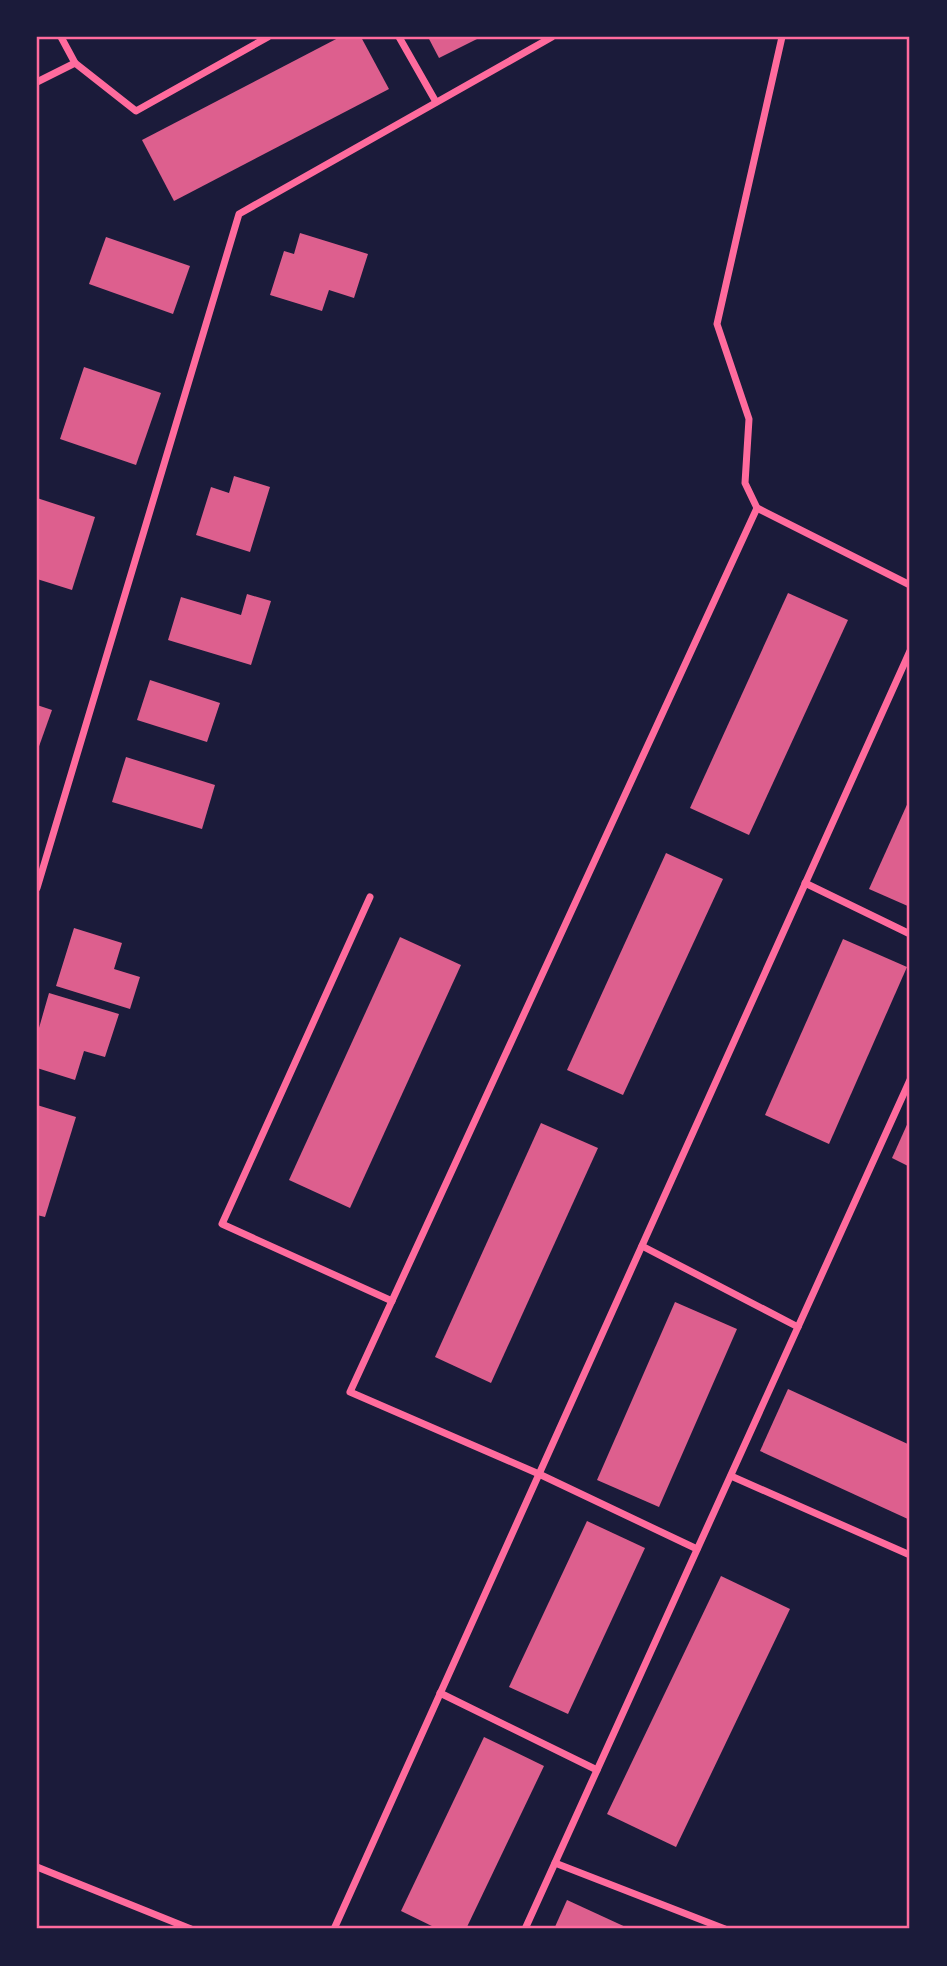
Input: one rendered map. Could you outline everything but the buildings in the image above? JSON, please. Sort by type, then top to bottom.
[{"type":"street","points":[[61,37],[75,63],[136,111],[268,37]]},
{"type":"street","points":[[399,37],[436,102]]},
{"type":"street","points":[[37,888],[239,214],[552,37]]},
{"type":"street","points":[[782,37],[717,324],[749,419],[745,483],[757,508],[910,585]]},
{"type":"street","points":[[37,82],[75,63]]},
{"type":"street","points":[[697,1549],[539,1474],[350,1392],[757,508]]},
{"type":"street","points":[[334,1929],[909,655]]},
{"type":"street","points":[[805,883],[910,934]]},
{"type":"street","points":[[370,897],[222,1224],[392,1301]]},
{"type":"street","points":[[525,1929],[910,1080]]},
{"type":"street","points":[[642,1246],[798,1327]]},
{"type":"street","points":[[731,1476],[910,1555]]},
{"type":"street","points":[[440,1693],[597,1770]]},
{"type":"street","points":[[555,1863],[725,1929]]},
{"type":"street","points":[[37,1867],[191,1929]]}]
